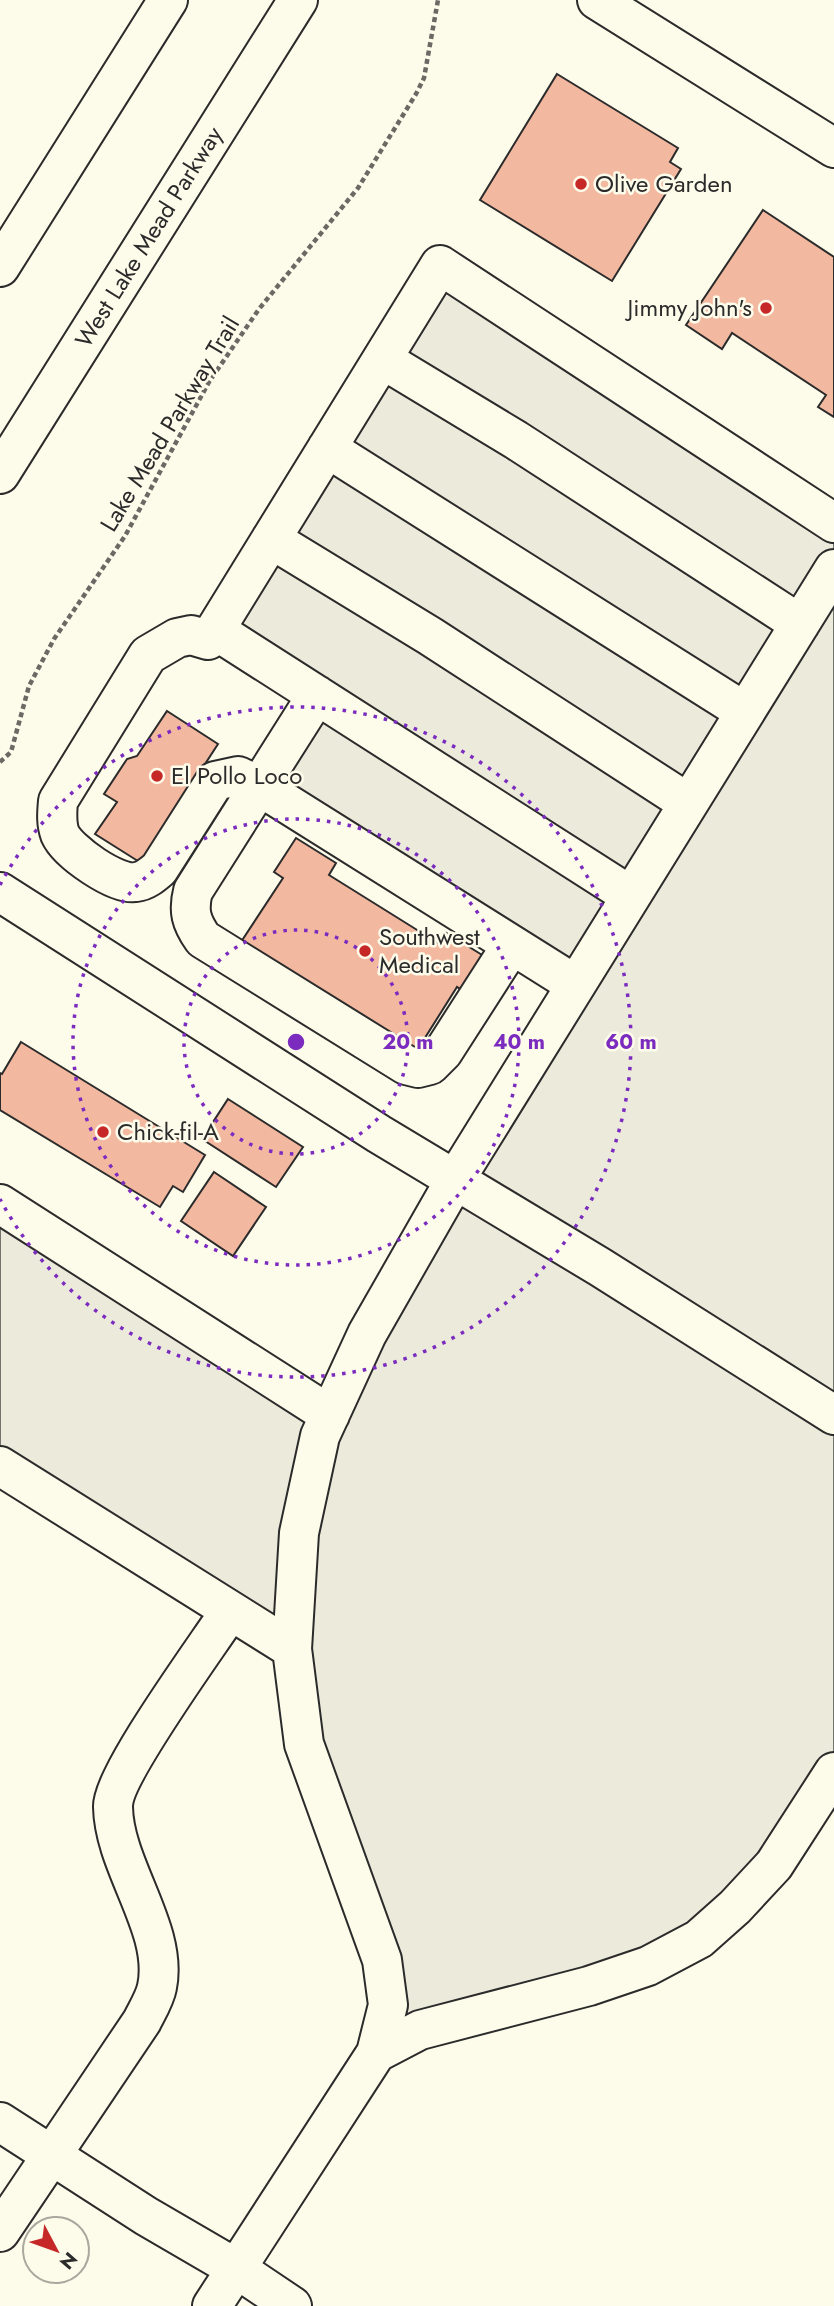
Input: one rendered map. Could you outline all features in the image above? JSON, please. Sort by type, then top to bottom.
[{"type":"main road","points":[[0,267],[168,0]]},
{"type":"main road","name":"West Lake Mead Parkway","points":[[0,474],[298,0]]},
{"type":"main road","points":[[597,0],[834,148]]},
{"type":"main road","points":[[576,985],[259,786],[238,776],[215,781],[159,869],[137,882],[126,883],[81,858],[61,836],[56,815],[58,802],[148,654],[177,638],[191,635],[208,640],[440,265],[834,523]]},
{"type":"main road","points":[[382,359],[516,440],[800,624]]},
{"type":"main road","points":[[327,448],[745,712]]},
{"type":"main road","points":[[271,539],[430,636],[688,803]]},
{"type":"main road","points":[[212,2306],[376,2053],[388,2005],[382,1961],[304,1744],[292,1649],[299,1532],[320,1436],[367,1334],[455,1180],[834,569]]},
{"type":"main road","points":[[215,630],[631,896]]},
{"type":"main road","points":[[317,695],[192,891],[189,908],[194,925],[203,939],[365,1041],[406,1065],[418,1068],[430,1065],[443,1052],[512,946]]},
{"type":"main road","points":[[149,877],[191,900]]},
{"type":"main road","points":[[0,892],[455,1180],[600,1267],[834,1415]]},
{"type":"main road","points":[[0,1205],[330,1415]]},
{"type":"main road","points":[[0,1466],[292,1649]]},
{"type":"main road","points":[[0,2232],[142,2021],[157,1988],[158,1951],[118,1839],[113,1805],[126,1768],[230,1611]]},
{"type":"main road","points":[[376,2053],[420,2030],[589,1986],[636,1970],[699,1939],[774,1865],[834,1772]]},
{"type":"main road","points":[[0,2122],[292,2306]]},
{"type":"path","name":"Lake Mead Parkway Trail","points":[[0,762],[11,752],[29,686],[54,639],[125,536],[209,382],[259,309],[358,188],[416,94],[426,68],[438,0]]},
{"type":"shaded area","points":[[440,265],[834,523],[834,1772],[699,1939],[420,2030],[388,2005],[292,1649],[0,1466],[0,1204],[330,1415],[575,985],[259,786],[317,695],[215,630]]},
{"type":"building","name":"Olive Garden","points":[[557,74],[678,148],[670,162],[681,169],[612,281],[480,200]]},
{"type":"building","points":[[763,210],[834,257],[834,417],[818,407],[826,395],[732,333],[722,349],[686,325]]},
{"type":"building","name":"El Pollo Loco","points":[[167,711],[218,744],[141,863],[95,834],[117,802],[104,794],[127,759],[137,756]]},
{"type":"building","name":"Southwest Medical","points":[[296,838],[336,863],[329,875],[438,943],[445,932],[487,958],[465,992],[457,987],[416,1052],[241,942],[283,878],[274,872]]},
{"type":"building","name":"Chick-fil-A","points":[[21,1042],[205,1155],[183,1192],[173,1186],[160,1207],[0,1110],[0,1073],[2,1074]]},
{"type":"building","points":[[228,1099],[303,1147],[276,1187],[202,1139]]},
{"type":"building","points":[[214,1172],[266,1207],[233,1256],[181,1221]]},
{"type":"place","name":"Olive Garden","points":[[581,184]]},
{"type":"place","name":"Jimmy John's","points":[[766,308]]},
{"type":"place","name":"El Pollo Loco","points":[[157,776]]},
{"type":"place","name":"Southwest Medical","points":[[365,951]]},
{"type":"place","name":"Chick-fil-A","points":[[103,1132]]}]
